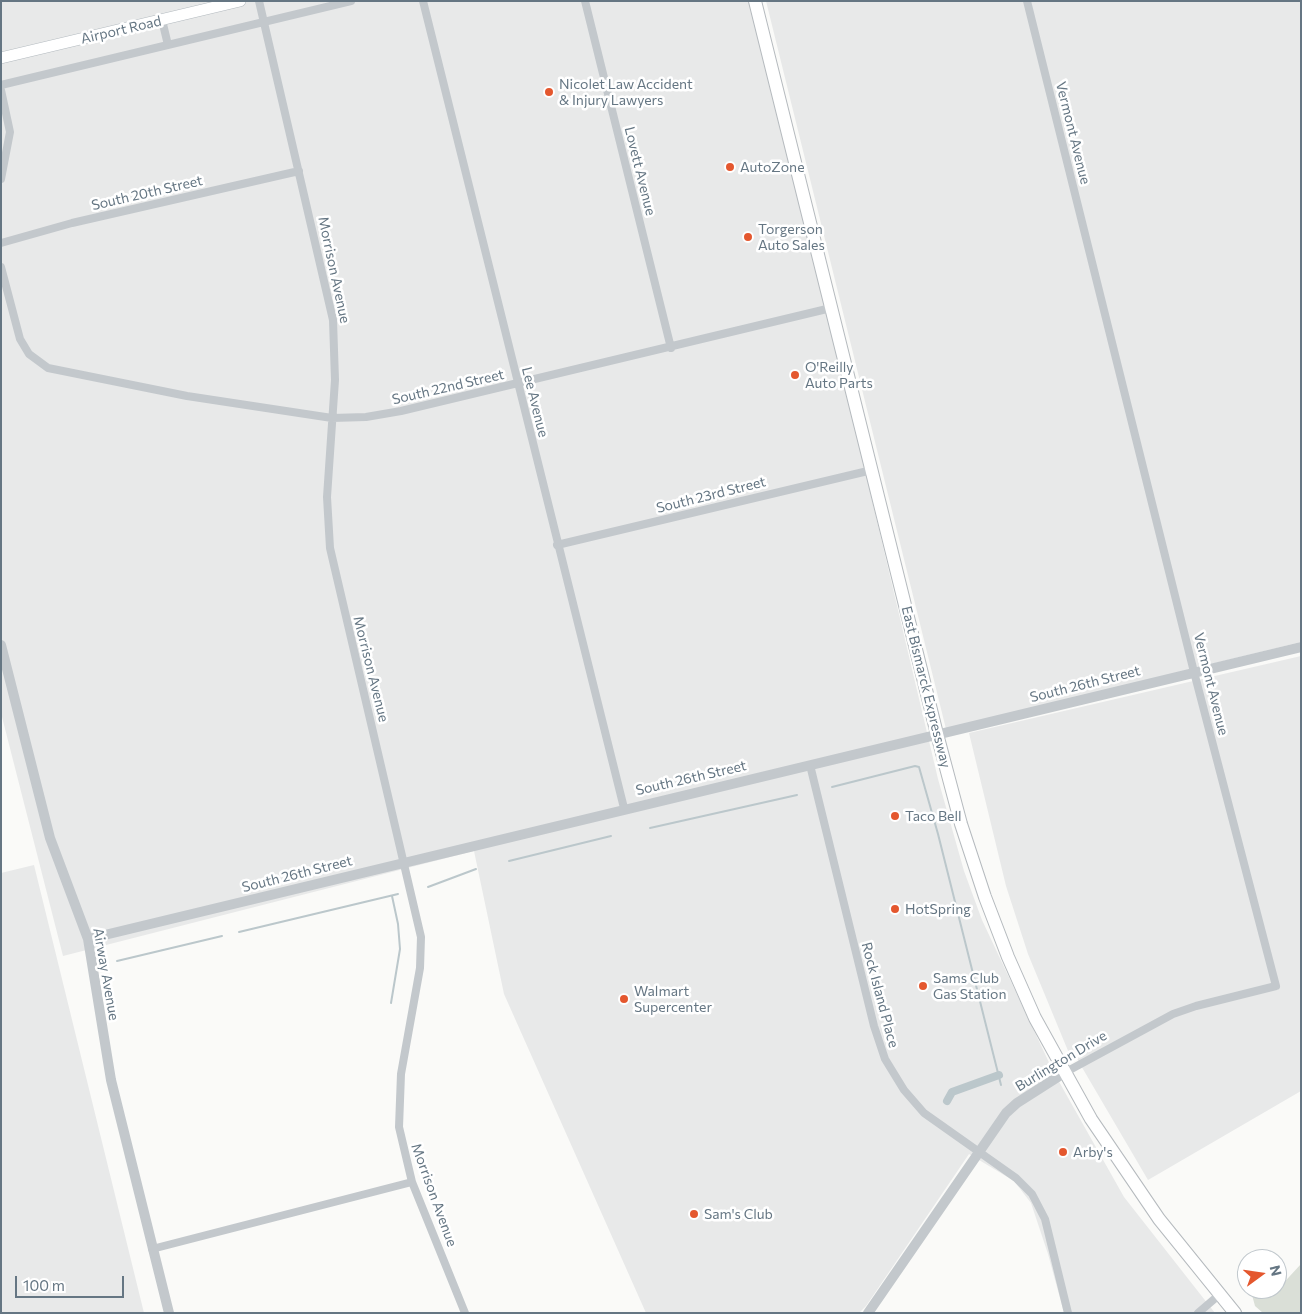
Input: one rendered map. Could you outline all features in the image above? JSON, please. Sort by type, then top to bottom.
[{"type":"main road","name":"Airport Road","points":[[1,58],[240,1]]},
{"type":"main road","name":"East Bismarck Expressway","points":[[755,1],[937,734],[961,824],[996,926],[1030,1005],[1064,1072],[1137,1189],[1235,1313]]},
{"type":"street","name":"Morrison Avenue","points":[[259,1],[333,320],[336,364],[327,497],[330,548],[405,862],[421,943],[420,968],[401,1074],[398,1111],[401,1143],[412,1182],[465,1313]]},
{"type":"street","points":[[1,85],[352,1]]},
{"type":"street","name":"Lee Avenue","points":[[423,1],[624,808]]},
{"type":"street","name":"Lovett Avenue","points":[[585,1],[672,348]]},
{"type":"street","name":"Vermont Avenue","points":[[1027,1],[1194,672],[1276,986]]},
{"type":"street","points":[[162,20],[168,45]]},
{"type":"street","points":[[1,90],[10,132],[1,180]]},
{"type":"street","name":"South 20th Street","points":[[1,243],[72,224],[299,171]]},
{"type":"street","name":"South 22nd Street","points":[[1,267],[17,332],[23,346],[35,360],[43,365],[187,396],[332,418],[388,414],[672,348],[831,308]]},
{"type":"street","name":"South 23rd Street","points":[[557,545],[872,470]]},
{"type":"street","name":"Airway Avenue","points":[[1,645],[50,838],[88,939],[111,1080],[169,1313]]},
{"type":"street","name":"South 26th Street","points":[[88,939],[624,808],[1301,647]]},
{"type":"street","name":"Rock Island Place","points":[[810,765],[882,1052],[898,1082],[919,1108],[942,1128],[1021,1182],[1039,1205],[1047,1226],[1068,1313]]},
{"type":"street","name":"Burlington Drive","points":[[868,1313],[978,1152],[1011,1108],[1064,1072],[1173,1014],[1196,1006],[1276,986]]},
{"type":"street","points":[[152,1249],[412,1182]]},
{"type":"street","points":[[1198,1313],[1219,1295]]},
{"type":"shaded area","points":[[1,1],[750,1],[846,390],[938,779],[964,871],[982,920],[1053,1071],[1124,1197],[1215,1313],[1064,1313],[1048,1254],[1031,1203],[1014,1181],[969,1154],[866,1306],[859,1313],[646,1313],[504,994],[474,851],[63,956],[1,713]]},
{"type":"shaded area","points":[[766,1],[1301,1],[1301,642],[946,729]]},
{"type":"shaded area","points":[[1301,656],[1301,1091],[1148,1180],[1073,1052],[1071,1058],[1028,954],[1006,886],[969,733]]},
{"type":"shaded area","points":[[34,865],[144,1313],[1,1313],[1,873]]},
{"type":"shaded area","points":[[1301,1264],[1301,1313],[1263,1313],[1255,1306],[1253,1299],[1287,1299],[1287,1279]]},
{"type":"waterway","points":[[832,787],[915,766],[919,767],[938,834],[1001,1085]]},
{"type":"waterway","points":[[650,828],[797,795]]},
{"type":"waterway","points":[[509,861],[611,836]]},
{"type":"waterway","points":[[428,887],[476,869]]},
{"type":"waterway","points":[[239,932],[398,894]]},
{"type":"waterway","points":[[391,1003],[400,949],[398,924],[392,896]]},
{"type":"waterway","points":[[117,961],[222,936]]},
{"type":"waterway","points":[[947,1101],[952,1092],[999,1075]]},
{"type":"place","name":"Nicolet Law Accident & Injury Lawyers","points":[[549,92]]},
{"type":"place","name":"AutoZone","points":[[730,167]]},
{"type":"place","name":"Torgerson Auto Sales","points":[[748,237]]},
{"type":"place","name":"O'Reilly Auto Parts","points":[[795,375]]},
{"type":"place","name":"Taco Bell","points":[[895,816]]},
{"type":"place","name":"HotSpring","points":[[895,909]]},
{"type":"place","name":"Sams Club Gas Station","points":[[923,986]]},
{"type":"place","name":"Walmart Supercenter","points":[[624,999]]},
{"type":"place","name":"Arby's","points":[[1063,1152]]},
{"type":"place","name":"Sam's Club","points":[[694,1214]]}]
